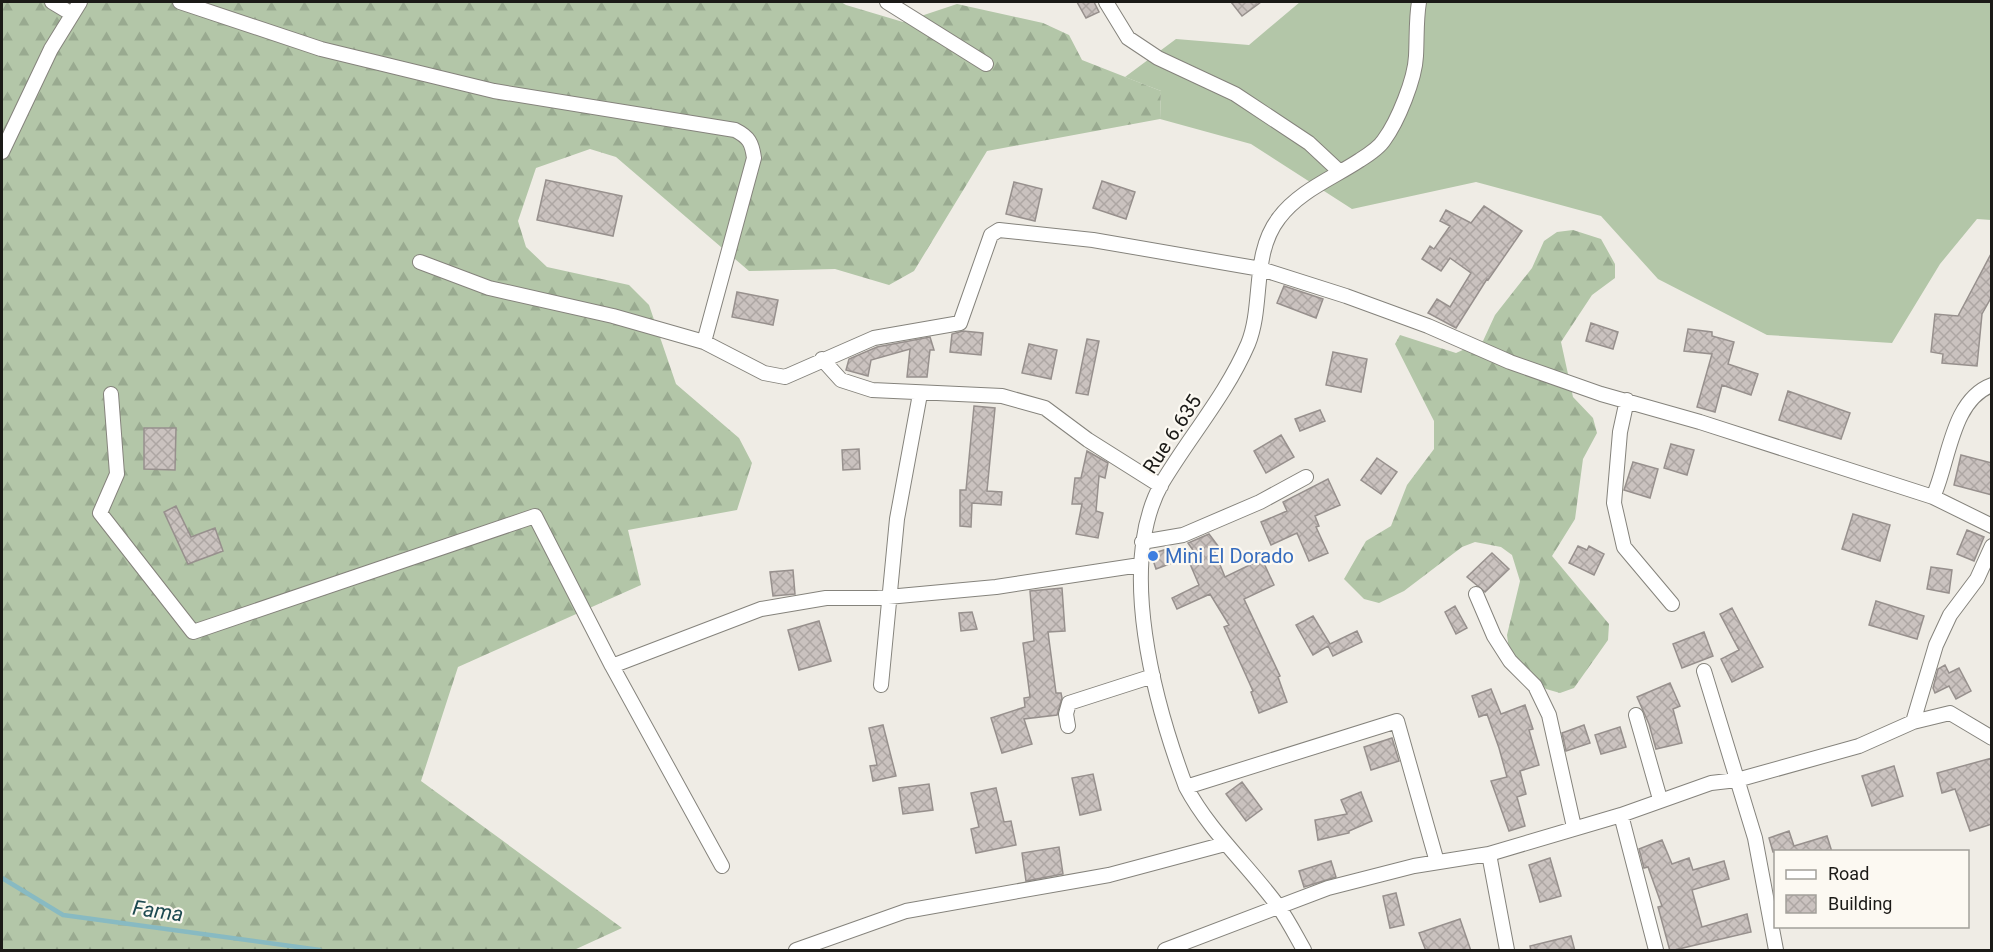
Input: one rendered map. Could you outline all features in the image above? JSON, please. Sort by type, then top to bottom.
[{"type":"street","points":[[52,2],[72,14]]},
{"type":"street","points":[[2,152],[51,49],[80,2]]},
{"type":"street","points":[[180,2],[321,50],[471,86],[735,130],[746,136],[752,143],[754,158],[704,342]]},
{"type":"street","points":[[887,2],[986,64]]},
{"type":"street","points":[[1106,2],[1128,38],[1158,58],[1184,68],[1244,100],[1309,143],[1339,171]]},
{"type":"street","name":"Rue 6.635","points":[[1304,951],[1278,907],[1225,844],[1195,804],[1186,787],[1153,676],[1141,592],[1142,542],[1161,486],[1209,416],[1254,331],[1255,299],[1270,233],[1280,217],[1315,187],[1379,146],[1391,129],[1413,77],[1419,2]]},
{"type":"street","points":[[420,262],[489,288],[613,316],[704,342],[764,374],[785,376],[874,338],[960,323],[991,235],[999,230],[1093,240],[1261,269],[1346,296],[1428,326],[1510,362],[1601,394],[1627,400],[1933,497],[1992,526]]},
{"type":"street","points":[[822,360],[841,380],[872,390],[1002,396],[1045,408],[1088,440],[1161,486]]},
{"type":"street","points":[[1933,497],[1957,425],[1967,405],[1977,393],[1992,385]]},
{"type":"street","points":[[111,394],[117,474],[100,513],[193,632],[535,516],[612,666],[722,867]]},
{"type":"street","points":[[881,685],[897,519],[920,394]]},
{"type":"street","points":[[1627,400],[1620,432],[1614,503],[1624,547],[1672,604]]},
{"type":"street","points":[[1142,542],[1183,535],[1260,502],[1306,477]]},
{"type":"street","points":[[1913,722],[1936,645],[1950,615],[1977,579],[1992,546]]},
{"type":"street","points":[[612,666],[761,609],[826,598],[891,596],[996,587],[1140,565]]},
{"type":"street","points":[[1476,594],[1494,636],[1510,661],[1535,686],[1550,715],[1574,828]]},
{"type":"street","points":[[1704,672],[1755,838],[1772,904],[1774,928]]},
{"type":"street","points":[[1068,726],[1066,714],[1069,704],[1153,676]]},
{"type":"street","points":[[1165,951],[1278,907],[1367,877],[1489,854],[1621,815],[1660,799],[1711,783],[1737,780],[1859,746],[1913,722],[1950,713],[1992,738]]},
{"type":"street","points":[[1636,715],[1660,799]]},
{"type":"street","points":[[1186,787],[1397,721],[1437,862]]},
{"type":"street","points":[[1621,815],[1656,951]]},
{"type":"street","points":[[796,951],[906,911],[1109,875],[1225,844]]},
{"type":"street","points":[[1489,854],[1507,950]]},
{"type":"street","points":[[1774,928],[1776,951]]},
{"type":"green space","points":[[2,2],[841,2],[903,22],[957,4],[1043,23],[1069,35],[1082,60],[1161,91],[1160,119],[987,151],[914,271],[889,285],[835,269],[749,271],[616,157],[590,149],[536,168],[518,221],[526,247],[547,267],[629,285],[649,305],[676,384],[739,438],[752,463],[737,510],[628,530],[641,585],[458,667],[421,781],[622,928],[574,950],[2,950]]},
{"type":"green space","points":[[1300,2],[1991,2],[1991,220],[1977,219],[1940,264],[1892,343],[1767,335],[1658,279],[1601,216],[1476,182],[1352,209],[1251,144],[1160,119],[1161,91],[1125,77],[1176,39],[1249,45]]},
{"type":"green space","points":[[1573,230],[1601,239],[1615,264],[1615,278],[1592,295],[1561,342],[1573,397],[1593,418],[1597,433],[1583,459],[1575,519],[1552,556],[1609,624],[1608,640],[1574,688],[1560,693],[1546,689],[1515,662],[1509,650],[1507,635],[1520,581],[1512,555],[1501,547],[1475,542],[1462,547],[1404,591],[1379,603],[1364,599],[1344,579],[1366,541],[1391,526],[1407,485],[1434,449],[1434,421],[1395,344],[1400,335],[1456,353],[1483,341],[1495,315],[1532,268],[1544,241],[1557,232]]},
{"type":"building","points":[[1077,2],[1094,2],[1099,12],[1086,18]]},
{"type":"building","points":[[1231,2],[1261,2],[1242,16]]},
{"type":"building","points":[[546,180],[622,196],[613,236],[537,220]]},
{"type":"building","points":[[1102,181],[1135,192],[1126,219],[1093,208]]},
{"type":"building","points":[[1014,182],[1042,189],[1035,221],[1006,214]]},
{"type":"building","points":[[1484,206],[1522,231],[1487,279],[1456,328],[1428,313],[1437,299],[1450,307],[1471,273],[1450,258],[1441,271],[1422,259],[1430,246],[1434,249],[1450,226],[1440,221],[1446,210],[1471,223]]},
{"type":"building","points":[[1992,252],[1992,296],[1982,314],[1977,366],[1942,363],[1943,354],[1931,352],[1935,314],[1958,316]]},
{"type":"building","points":[[1284,286],[1323,299],[1316,318],[1277,303]]},
{"type":"building","points":[[737,292],[778,300],[773,325],[732,317]]},
{"type":"building","points":[[1591,323],[1618,332],[1613,349],[1586,341]]},
{"type":"building","points":[[1688,329],[1712,332],[1712,336],[1734,342],[1728,364],[1758,374],[1751,395],[1722,385],[1715,412],[1697,407],[1712,354],[1684,351]]},
{"type":"building","points":[[963,331],[983,333],[981,355],[950,352],[952,334]]},
{"type":"building","points":[[930,337],[934,350],[930,350],[927,377],[907,377],[910,349],[871,360],[868,376],[846,370],[849,359],[877,347]]},
{"type":"building","points":[[1087,339],[1099,341],[1088,395],[1076,393]]},
{"type":"building","points":[[1029,344],[1057,350],[1051,379],[1022,373]]},
{"type":"building","points":[[1333,352],[1367,359],[1361,392],[1326,385]]},
{"type":"building","points":[[1788,391],[1850,413],[1841,439],[1779,420]]},
{"type":"building","points":[[974,406],[995,408],[987,491],[1002,492],[1001,505],[972,503],[971,527],[960,526],[960,490],[966,490]]},
{"type":"building","points":[[1320,410],[1325,421],[1300,431],[1295,419]]},
{"type":"building","points":[[144,428],[176,428],[175,470],[144,469]]},
{"type":"building","points":[[1281,435],[1294,457],[1266,473],[1254,451]]},
{"type":"building","points":[[1671,444],[1694,450],[1687,475],[1664,468]]},
{"type":"building","points":[[859,449],[860,469],[843,470],[842,450]]},
{"type":"building","points":[[1087,451],[1108,463],[1105,478],[1099,476],[1096,511],[1103,513],[1098,538],[1076,534],[1082,504],[1072,504],[1075,478],[1081,478]]},
{"type":"building","points":[[1961,455],[1992,463],[1992,495],[1954,485]]},
{"type":"building","points":[[1377,458],[1397,472],[1381,494],[1361,480]]},
{"type":"building","points":[[1633,462],[1658,469],[1650,498],[1624,490]]},
{"type":"building","points":[[1328,479],[1340,505],[1315,516],[1319,526],[1316,527],[1328,553],[1309,561],[1297,533],[1271,545],[1261,522],[1287,511],[1283,502]]},
{"type":"building","points":[[176,506],[191,537],[215,528],[223,551],[188,564],[164,512]]},
{"type":"building","points":[[1853,514],[1890,525],[1880,561],[1842,549]]},
{"type":"building","points":[[1967,530],[1984,537],[1974,561],[1957,554]]},
{"type":"building","points":[[1209,534],[1218,546],[1214,550],[1225,577],[1262,559],[1274,585],[1244,599],[1280,676],[1278,677],[1287,702],[1259,713],[1251,692],[1253,691],[1224,627],[1229,625],[1210,594],[1177,609],[1172,598],[1199,585],[1190,564],[1200,560],[1188,543]]},
{"type":"building","points":[[1578,546],[1587,550],[1589,546],[1604,554],[1594,575],[1569,563]]},
{"type":"building","points":[[1167,549],[1172,563],[1156,569],[1151,554]]},
{"type":"building","points":[[1492,553],[1509,569],[1485,592],[1467,577]]},
{"type":"building","points":[[1931,567],[1952,570],[1949,593],[1927,589]]},
{"type":"building","points":[[793,570],[795,594],[773,596],[770,572]]},
{"type":"building","points":[[1062,588],[1065,631],[1048,632],[1056,693],[1061,693],[1062,698],[1057,715],[1024,719],[1032,744],[1002,753],[991,718],[1025,707],[1024,698],[1030,697],[1023,643],[1034,641],[1030,591]]},
{"type":"building","points":[[1876,601],[1924,616],[1917,639],[1869,625]]},
{"type":"building","points":[[1455,606],[1467,628],[1456,634],[1445,612]]},
{"type":"building","points":[[1732,608],[1763,667],[1732,682],[1721,659],[1739,650],[1720,614]]},
{"type":"building","points":[[972,612],[977,629],[961,631],[959,613]]},
{"type":"building","points":[[1313,616],[1330,644],[1357,631],[1362,642],[1333,656],[1328,646],[1313,655],[1296,625]]},
{"type":"building","points":[[819,621],[831,661],[799,670],[788,630]]},
{"type":"building","points":[[1704,632],[1713,656],[1682,668],[1673,644]]},
{"type":"building","points":[[1945,665],[1949,673],[1959,668],[1971,691],[1956,699],[1949,686],[1935,693],[1933,688],[1938,669]]},
{"type":"building","points":[[1670,683],[1680,706],[1673,709],[1682,743],[1656,749],[1649,724],[1637,697]]},
{"type":"building","points":[[1491,689],[1501,714],[1525,705],[1533,729],[1529,730],[1539,765],[1520,771],[1526,794],[1517,797],[1525,826],[1509,831],[1491,781],[1507,777],[1487,714],[1479,717],[1472,696]]},
{"type":"building","points":[[883,725],[896,776],[873,781],[870,766],[877,765],[869,728]]},
{"type":"building","points":[[1584,725],[1590,743],[1566,751],[1562,733]]},
{"type":"building","points":[[1620,727],[1626,747],[1601,754],[1595,735]]},
{"type":"building","points":[[1392,738],[1399,761],[1371,770],[1364,747]]},
{"type":"building","points":[[1992,758],[1992,824],[1970,831],[1955,789],[1942,793],[1937,773]]},
{"type":"building","points":[[1894,766],[1903,796],[1872,806],[1862,776]]},
{"type":"building","points":[[1093,774],[1101,810],[1080,815],[1072,778]]},
{"type":"building","points":[[1242,782],[1262,809],[1246,821],[1226,794]]},
{"type":"building","points":[[929,784],[933,810],[903,814],[899,788]]},
{"type":"building","points":[[996,788],[1004,822],[1011,821],[1016,845],[976,853],[971,829],[979,827],[971,793]]},
{"type":"building","points":[[1361,792],[1372,821],[1349,833],[1318,840],[1315,820],[1347,814],[1341,800]]},
{"type":"building","points":[[1789,831],[1794,846],[1827,836],[1831,850],[1774,850],[1773,852],[1769,838]]},
{"type":"building","points":[[1662,840],[1672,864],[1689,858],[1693,870],[1724,861],[1729,879],[1692,890],[1702,927],[1747,914],[1751,932],[1670,951],[1658,907],[1662,906],[1648,867],[1644,868],[1639,849]]},
{"type":"building","points":[[1059,847],[1063,874],[1026,881],[1022,853]]},
{"type":"building","points":[[1550,858],[1561,896],[1540,902],[1529,865]]},
{"type":"building","points":[[1331,861],[1336,877],[1304,887],[1299,871]]},
{"type":"building","points":[[1396,893],[1404,925],[1390,928],[1383,896]]},
{"type":"building","points":[[1460,919],[1471,951],[1426,951],[1419,933]]},
{"type":"building","points":[[1571,936],[1575,951],[1531,951],[1530,946]]},
{"type":"waterway","name":"Fama","points":[[2,878],[63,915],[320,950]]},
{"type":"place","name":"Mini El Dorado","points":[[1153,556]]}]
